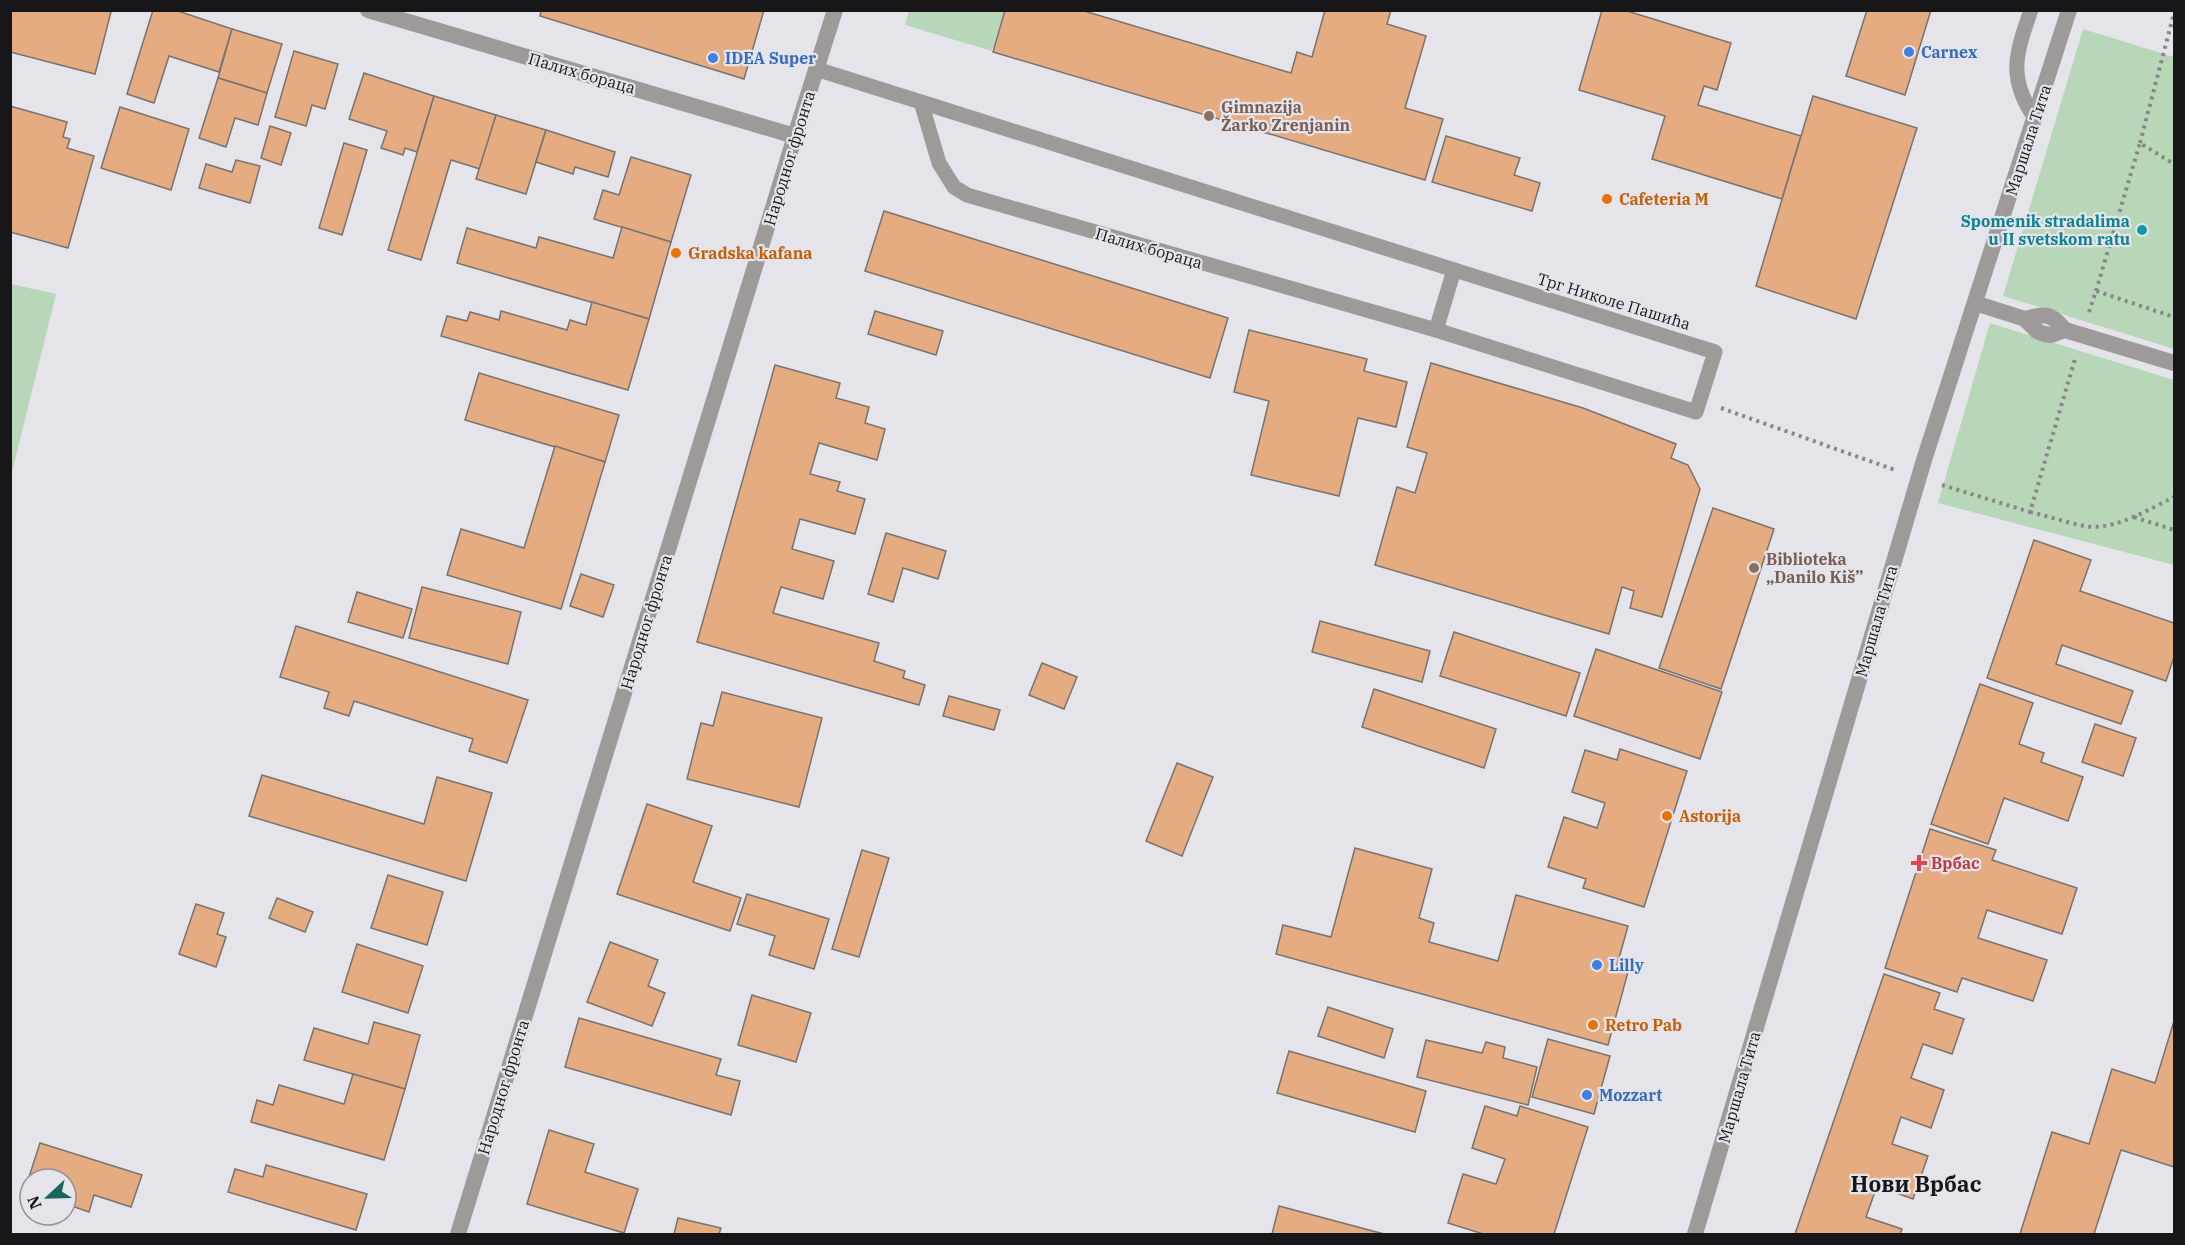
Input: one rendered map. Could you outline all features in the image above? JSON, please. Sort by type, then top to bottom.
[{"type":"street","name":"Палих бораца","points":[[368,10],[795,136]]},
{"type":"street","name":"Народног фронта","points":[[458,1234],[795,136],[836,10]]},
{"type":"street","name":"Маршала Тита","points":[[1695,1234],[1919,478],[2069,10]]},
{"type":"street","points":[[1975,303],[2025,319],[2037,331],[2044,334],[2051,335],[2065,330],[2175,363]]},
{"type":"lane","points":[[2031,10],[2018,49],[2016,74],[2026,105],[2035,118]]},
{"type":"lane","points":[[816,69],[1454,270],[1436,330],[1696,412],[1700,400]]},
{"type":"lane","name":"Палих бораца","points":[[921,102],[939,163],[954,188],[966,195],[1436,330]]},
{"type":"lane","name":"Трг Николе Пашића","points":[[1454,270],[1715,352],[1700,400]]},
{"type":"path","points":[[2030,512],[2140,143],[2175,14]]},
{"type":"path","points":[[2140,143],[2175,164]]},
{"type":"path","points":[[2096,291],[2175,317]]},
{"type":"path","points":[[1700,400],[1919,478],[2087,527],[2112,524],[2175,497]]},
{"type":"path","points":[[2133,516],[2175,530]]},
{"type":"green space","points":[[909,10],[1004,11],[992,51],[905,25]]},
{"type":"green space","points":[[2083,29],[2174,57],[2174,349],[2003,296]]},
{"type":"green space","points":[[10,284],[56,294],[11,476]]},
{"type":"green space","points":[[1990,323],[2174,380],[2174,565],[1938,503]]},
{"type":"building","points":[[10,10],[105,10],[111,12],[95,74],[10,52]]},
{"type":"building","points":[[153,10],[175,10],[232,29],[219,72],[169,56],[154,103],[127,94]]},
{"type":"building","name":"IDEA Super","points":[[541,10],[764,10],[744,79],[540,16]]},
{"type":"building","points":[[1005,10],[1081,10],[1291,73],[1297,52],[1312,57],[1325,10],[1391,10],[1387,24],[1426,36],[1405,108],[1443,119],[1425,180],[993,52]]},
{"type":"building","points":[[1602,10],[1624,10],[1731,43],[1717,90],[1704,86],[1698,105],[1801,136],[1782,199],[1652,159],[1665,116],[1579,90]]},
{"type":"building","points":[[1867,10],[1931,10],[1905,95],[1846,76]]},
{"type":"building","points":[[232,29],[282,44],[267,93],[218,78]]},
{"type":"building","points":[[294,51],[338,64],[325,109],[312,105],[306,126],[275,117]]},
{"type":"building","points":[[364,73],[434,96],[417,152],[405,148],[403,155],[381,148],[387,131],[349,119]]},
{"type":"building","points":[[218,78],[267,93],[258,125],[235,118],[226,147],[199,138]]},
{"type":"building","points":[[434,96],[496,115],[480,169],[451,160],[421,260],[388,250]]},
{"type":"building","points":[[1813,96],[1917,128],[1856,319],[1756,286]]},
{"type":"building","points":[[10,106],[67,122],[63,137],[70,139],[67,148],[94,156],[68,248],[10,232]]},
{"type":"building","points":[[120,107],[189,129],[171,190],[101,168]]},
{"type":"building","points":[[496,115],[546,130],[526,194],[476,179]]},
{"type":"building","points":[[270,126],[291,133],[281,165],[261,158]]},
{"type":"building","points":[[546,130],[615,152],[608,177],[575,167],[573,174],[536,162]]},
{"type":"building","points":[[1446,136],[1520,158],[1514,175],[1540,183],[1532,211],[1432,182]]},
{"type":"building","points":[[344,143],[367,150],[342,235],[319,228]]},
{"type":"building","points":[[631,157],[691,175],[671,242],[594,219],[603,190],[619,195]]},
{"type":"building","points":[[236,160],[260,166],[250,203],[199,188],[206,164],[232,172]]},
{"type":"building","points":[[884,211],[1228,318],[1210,378],[865,271]]},
{"type":"building","points":[[622,227],[671,242],[649,319],[457,263],[467,228],[536,248],[539,237],[613,258]]},
{"type":"building","points":[[592,302],[649,319],[628,390],[441,336],[447,316],[467,321],[470,312],[499,320],[501,311],[567,330],[570,320],[586,325]]},
{"type":"building","points":[[875,311],[943,331],[936,355],[868,334]]},
{"type":"building","points":[[1249,330],[1367,359],[1364,371],[1407,382],[1396,427],[1358,418],[1339,496],[1251,475],[1269,401],[1234,392]]},
{"type":"building","points":[[1431,363],[1583,408],[1676,444],[1671,458],[1688,465],[1700,489],[1662,617],[1630,608],[1634,591],[1622,587],[1609,634],[1375,565],[1397,487],[1415,493],[1427,453],[1407,447]]},
{"type":"building","points":[[775,365],[840,383],[836,398],[869,407],[865,423],[885,429],[877,460],[819,443],[810,474],[840,482],[837,491],[865,499],[855,534],[800,519],[792,549],[834,561],[823,599],[781,587],[773,613],[879,643],[874,661],[905,671],[903,678],[925,685],[919,705],[697,642]]},
{"type":"building","points":[[479,373],[619,415],[605,462],[465,420]]},
{"type":"building","points":[[555,446],[605,462],[561,609],[447,575],[461,529],[524,548]]},
{"type":"building","points":[[1713,508],[1774,529],[1721,689],[1659,668]]},
{"type":"building","points":[[886,533],[946,551],[938,579],[903,568],[893,602],[868,594]]},
{"type":"building","points":[[2034,540],[2091,560],[2080,591],[2174,623],[2174,657],[2166,681],[2062,645],[2056,664],[2133,691],[2121,724],[1987,678]]},
{"type":"building","points":[[581,574],[614,585],[603,617],[570,606]]},
{"type":"building","points":[[422,587],[521,612],[508,664],[409,638]]},
{"type":"building","points":[[357,592],[412,609],[403,638],[348,622]]},
{"type":"building","points":[[1320,621],[1430,651],[1422,682],[1312,652]]},
{"type":"building","points":[[296,626],[528,700],[507,763],[469,751],[473,739],[354,701],[349,716],[324,708],[329,692],[280,677]]},
{"type":"building","points":[[1454,632],[1580,673],[1566,716],[1440,676]]},
{"type":"building","points":[[1596,649],[1722,692],[1700,759],[1574,716]]},
{"type":"building","points":[[1042,663],[1077,677],[1064,709],[1029,695]]},
{"type":"building","points":[[1980,684],[2033,703],[2019,744],[2044,753],[2041,762],[2083,777],[2068,821],[2004,798],[1988,844],[1931,824]]},
{"type":"building","points":[[1374,689],[1496,729],[1484,768],[1362,727]]},
{"type":"building","points":[[722,692],[822,718],[799,807],[687,779],[701,723],[713,726]]},
{"type":"building","points":[[949,696],[1000,710],[994,730],[943,716]]},
{"type":"building","points":[[2095,724],[2136,738],[2123,776],[2082,762]]},
{"type":"building","points":[[1620,749],[1687,771],[1644,907],[1583,888],[1586,879],[1548,867],[1564,817],[1597,828],[1605,803],[1572,792],[1585,750],[1617,760]]},
{"type":"building","points":[[1177,763],[1213,777],[1182,856],[1146,841]]},
{"type":"building","points":[[262,775],[424,824],[437,777],[492,793],[466,881],[249,816]]},
{"type":"building","points":[[647,804],[712,826],[693,882],[741,898],[730,931],[617,894]]},
{"type":"building","points":[[1930,829],[1996,850],[1992,860],[2077,888],[2062,934],[1987,910],[1978,938],[2047,960],[2033,1001],[1962,978],[1957,992],[1885,968]]},
{"type":"building","points":[[1355,848],[1432,869],[1419,918],[1434,923],[1429,942],[1498,961],[1516,895],[1628,926],[1616,969],[1628,972],[1608,1045],[1276,954],[1283,925],[1331,937]]},
{"type":"building","points":[[862,850],[889,858],[859,957],[832,949]]},
{"type":"building","points":[[388,875],[443,892],[427,945],[371,928]]},
{"type":"building","points":[[747,894],[829,919],[814,969],[769,955],[775,936],[737,924]]},
{"type":"building","points":[[277,898],[313,912],[305,932],[269,918]]},
{"type":"building","points":[[196,904],[224,913],[217,934],[226,937],[216,967],[179,954]]},
{"type":"building","points":[[610,942],[658,960],[648,986],[665,993],[652,1026],[587,1002]]},
{"type":"building","points":[[357,944],[423,966],[408,1013],[342,992]]},
{"type":"building","points":[[1884,974],[1940,993],[1934,1009],[1964,1019],[1952,1054],[1923,1044],[1911,1078],[1944,1090],[1931,1128],[1901,1117],[1892,1144],[1928,1156],[1913,1199],[1877,1186],[1866,1217],[1902,1229],[1900,1234],[1795,1234]]},
{"type":"building","points":[[752,995],[811,1013],[796,1062],[738,1045]]},
{"type":"building","points":[[1328,1007],[1393,1029],[1384,1058],[1318,1036]]},
{"type":"building","points":[[579,1018],[721,1059],[716,1075],[740,1081],[731,1115],[565,1067]]},
{"type":"building","points":[[2174,1021],[2174,1167],[2121,1150],[2094,1234],[2020,1234],[2052,1132],[2089,1144],[2112,1069],[2155,1083]]},
{"type":"building","points":[[374,1022],[420,1035],[405,1089],[304,1060],[314,1028],[368,1044]]},
{"type":"building","points":[[1548,1039],[1610,1056],[1594,1114],[1532,1097]]},
{"type":"building","points":[[1426,1040],[1482,1053],[1486,1042],[1505,1047],[1503,1058],[1537,1067],[1528,1105],[1417,1077]]},
{"type":"building","points":[[1289,1051],[1426,1091],[1415,1132],[1277,1093]]},
{"type":"building","points":[[353,1074],[405,1089],[384,1160],[251,1122],[257,1100],[273,1105],[279,1085],[344,1104]]},
{"type":"building","points":[[1485,1106],[1517,1116],[1520,1106],[1588,1127],[1554,1234],[1483,1234],[1448,1223],[1463,1174],[1496,1184],[1505,1159],[1472,1148]]},
{"type":"building","points":[[549,1130],[594,1144],[585,1172],[638,1189],[624,1233],[527,1204]]},
{"type":"building","points":[[40,1143],[142,1175],[131,1207],[94,1195],[89,1212],[78,1208],[78,1167],[32,1167]]},
{"type":"building","points":[[266,1165],[367,1194],[356,1230],[228,1192],[235,1169],[263,1177]]},
{"type":"building","points":[[1279,1206],[1384,1234],[1272,1234]]},
{"type":"building","points":[[678,1218],[721,1228],[719,1234],[674,1234]]},
{"type":"place","name":"Carnex","points":[[1909,52]]},
{"type":"place","name":"IDEA Super","points":[[713,58]]},
{"type":"place","name":"Gimnazija Žarko Zrenjanin","points":[[1209,116]]},
{"type":"place","name":"Cafeteria M","points":[[1607,199]]},
{"type":"place","name":"Spomenik stradalima u II svetskom ratu","points":[[2142,230]]},
{"type":"place","name":"Gradska kafana","points":[[676,253]]},
{"type":"place","name":"Biblioteka „Danilo Kiš”","points":[[1754,568]]},
{"type":"place","name":"Astorija","points":[[1667,816]]},
{"type":"place","name":"Врбас","points":[[1919,863]]},
{"type":"place","name":"Lilly","points":[[1597,965]]},
{"type":"place","name":"Retro Pab","points":[[1593,1025]]},
{"type":"place","name":"Mozzart","points":[[1587,1095]]},
{"type":"district","name":"Нови Врбас","points":[[1916,1183]]}]
